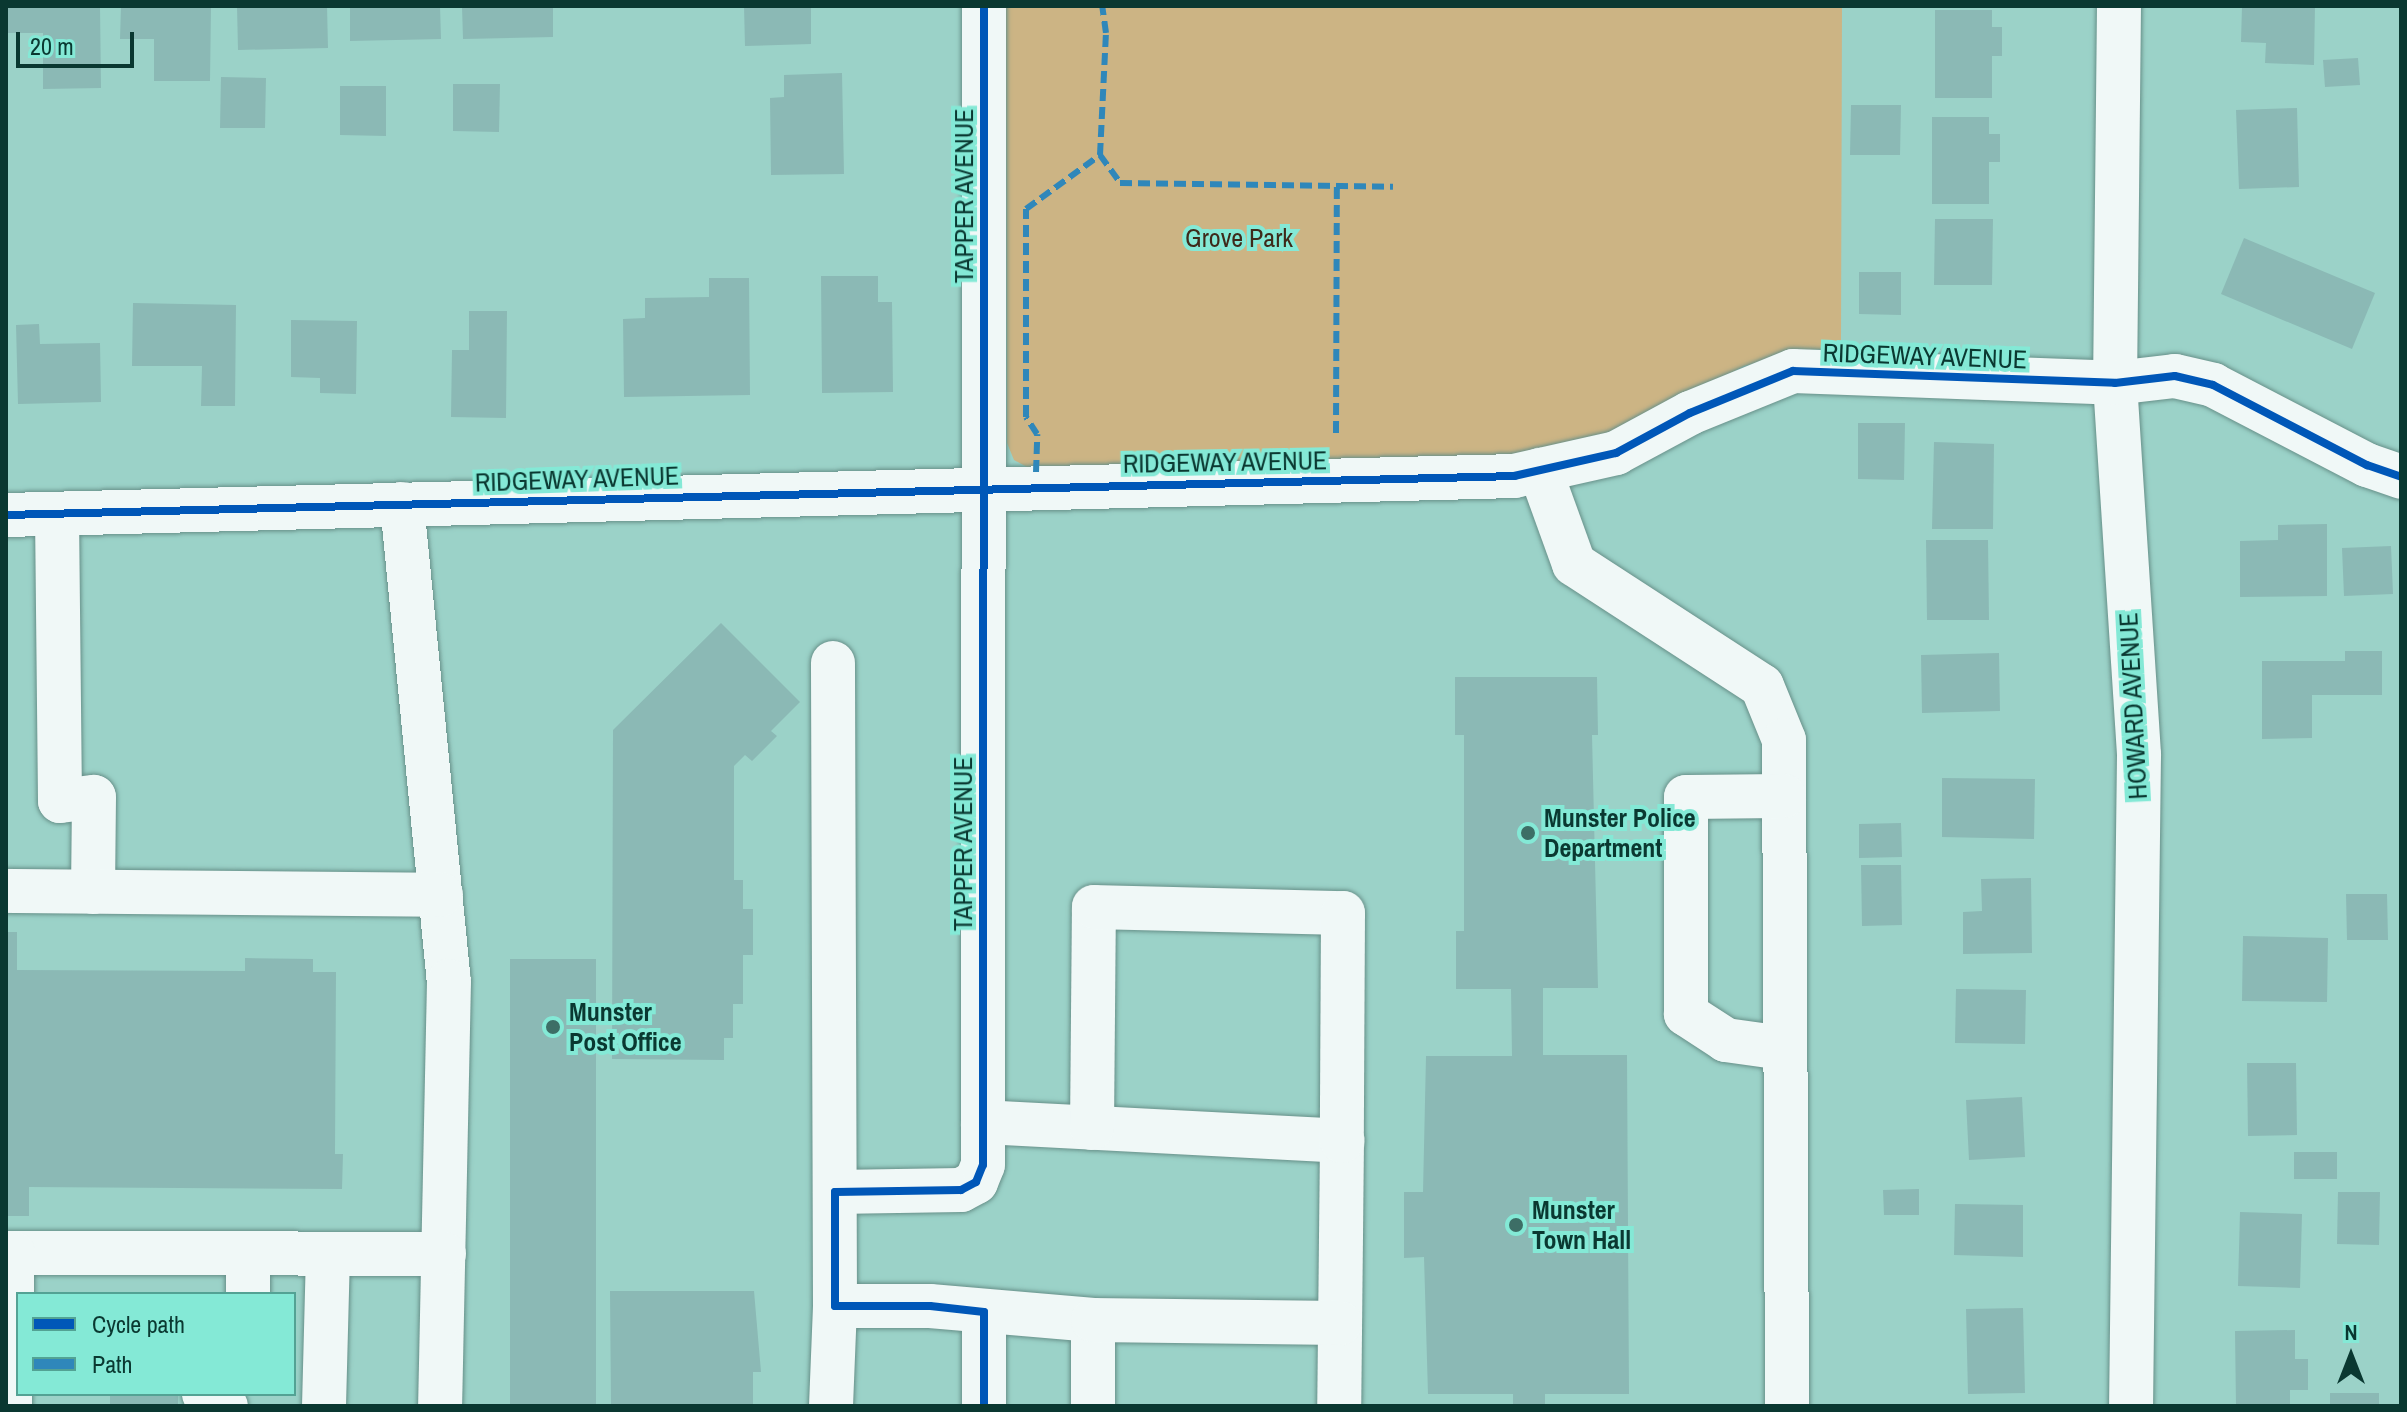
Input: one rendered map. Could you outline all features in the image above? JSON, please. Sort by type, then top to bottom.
[{"type":"street","name":"TAPPER AVENUE","points":[[835,1192],[961,1190],[976,1182],[983,1165],[984,6]]},
{"type":"street","name":"HOWARD AVENUE","points":[[2119,6],[2115,383],[2139,755],[2131,1406]]},
{"type":"street","name":"RIDGEWAY AVENUE","points":[[6,515],[984,487],[1514,476],[1616,453],[1690,413],[1793,371],[2115,383],[2175,376],[2213,385],[2367,465],[2401,477]]},
{"type":"street","points":[[1540,470],[1574,564],[1762,686],[1784,740],[1787,1406]]},
{"type":"street","points":[[402,504],[449,981],[440,1406]]},
{"type":"street","points":[[57,514],[60,801],[94,797],[93,892]]},
{"type":"street","points":[[831,1406],[835,1306],[833,663]]},
{"type":"street","points":[[1783,1048],[1726,1040],[1686,1014],[1686,797],[1784,796]]},
{"type":"street","points":[[6,891],[441,895]]},
{"type":"street","points":[[1092,1128],[1094,907],[1343,913],[1339,1406]]},
{"type":"street","points":[[983,1122],[1342,1141]]},
{"type":"street","points":[[10,1406],[15,1338],[10,1253],[248,1274],[328,1255],[444,1254]]},
{"type":"street","points":[[324,1406],[328,1255]]},
{"type":"street","points":[[835,1306],[930,1306],[1093,1320],[1340,1323]]},
{"type":"street","points":[[984,1312],[984,1406]]},
{"type":"street","points":[[1093,1320],[1093,1406]]},
{"type":"street","points":[[208,1396],[226,1406]]},
{"type":"green space","name":"Grove Park","points":[[1006,6],[1842,6],[1841,349],[1806,350],[1744,366],[1563,462],[1036,472],[1014,460],[1007,443]]},
{"type":"building","points":[[6,6],[100,6],[101,88],[43,89],[43,33],[6,33]]},
{"type":"building","points":[[121,6],[211,6],[210,81],[154,81],[154,39],[120,39]]},
{"type":"building","points":[[237,6],[327,6],[328,48],[238,50]]},
{"type":"building","points":[[350,6],[440,6],[441,39],[350,41]]},
{"type":"building","points":[[462,6],[553,6],[553,37],[463,39]]},
{"type":"building","points":[[744,6],[811,6],[811,44],[745,46]]},
{"type":"building","points":[[2242,6],[2315,6],[2314,65],[2265,63],[2266,43],[2241,42]]},
{"type":"building","points":[[1935,10],[1992,10],[1992,27],[2002,27],[2002,56],[1992,56],[1992,98],[1935,98]]},
{"type":"building","points":[[2358,58],[2360,85],[2325,87],[2323,60]]},
{"type":"building","points":[[842,73],[844,174],[771,175],[770,98],[784,97],[784,75]]},
{"type":"building","points":[[221,77],[266,78],[265,128],[220,128]]},
{"type":"building","points":[[453,84],[500,84],[499,132],[453,131]]},
{"type":"building","points":[[340,86],[386,86],[386,136],[340,135]]},
{"type":"building","points":[[1851,105],[1901,105],[1900,155],[1850,155]]},
{"type":"building","points":[[2297,108],[2299,187],[2239,189],[2236,110]]},
{"type":"building","points":[[1932,117],[1989,117],[1989,134],[2000,134],[2000,162],[1989,162],[1989,204],[1932,204]]},
{"type":"building","points":[[1935,219],[1993,219],[1992,285],[1934,285]]},
{"type":"building","points":[[2244,238],[2375,293],[2352,349],[2221,294]]},
{"type":"building","points":[[1859,272],[1901,272],[1901,315],[1859,314]]},
{"type":"building","points":[[821,276],[878,276],[878,302],[892,302],[893,392],[822,393]]},
{"type":"building","points":[[709,278],[749,278],[750,395],[624,397],[623,319],[645,318],[645,298],[709,297]]},
{"type":"building","points":[[133,303],[236,305],[235,406],[201,406],[202,366],[132,366]]},
{"type":"building","points":[[469,311],[507,311],[506,418],[451,417],[452,350],[469,350]]},
{"type":"building","points":[[291,320],[357,321],[356,394],[320,393],[320,378],[291,377]]},
{"type":"building","points":[[39,324],[40,344],[100,343],[101,402],[18,404],[16,325]]},
{"type":"building","points":[[1858,423],[1905,423],[1904,480],[1858,479]]},
{"type":"building","points":[[1934,442],[1994,444],[1993,529],[1932,529]]},
{"type":"building","points":[[2327,524],[2327,596],[2240,597],[2240,541],[2278,540],[2278,525]]},
{"type":"building","points":[[1926,540],[1988,540],[1989,620],[1927,620]]},
{"type":"building","points":[[2391,546],[2393,594],[2344,596],[2342,548]]},
{"type":"building","points":[[721,623],[800,702],[771,731],[777,736],[752,761],[745,755],[734,766],[734,880],[743,880],[743,909],[753,909],[753,955],[743,955],[743,1004],[733,1004],[733,1038],[724,1038],[724,1060],[612,1059],[613,730]]},
{"type":"building","points":[[2345,651],[2382,651],[2382,695],[2312,695],[2312,738],[2262,739],[2262,661],[2345,661]]},
{"type":"building","points":[[1999,653],[2000,711],[1922,713],[1921,655]]},
{"type":"building","name":"Munster Town Hall","points":[[1455,677],[1597,677],[1598,735],[1592,735],[1598,988],[1543,988],[1543,1055],[1627,1055],[1629,1394],[1545,1394],[1545,1406],[1513,1406],[1513,1394],[1428,1394],[1424,1257],[1404,1258],[1404,1192],[1423,1192],[1426,1056],[1512,1056],[1511,989],[1456,989],[1456,931],[1464,931],[1464,735],[1455,735]]},
{"type":"building","points":[[1942,778],[2035,779],[2034,839],[1942,837]]},
{"type":"building","points":[[1901,823],[1902,857],[1859,858],[1859,824]]},
{"type":"building","points":[[1861,865],[1901,865],[1902,925],[1862,926]]},
{"type":"building","points":[[2031,878],[2032,953],[1963,954],[1963,912],[1982,911],[1981,879]]},
{"type":"building","points":[[2346,894],[2387,894],[2388,940],[2347,940]]},
{"type":"building","points":[[6,932],[17,932],[17,970],[245,971],[245,958],[313,959],[313,972],[336,972],[335,1154],[343,1154],[342,1189],[29,1187],[29,1216],[6,1216]]},
{"type":"building","points":[[2243,936],[2328,938],[2327,1002],[2242,1001]]},
{"type":"building","points":[[510,959],[596,959],[596,1406],[510,1406]]},
{"type":"building","points":[[1956,989],[2026,990],[2025,1044],[1955,1043]]},
{"type":"building","points":[[2247,1063],[2296,1063],[2297,1135],[2248,1136]]},
{"type":"building","points":[[2022,1097],[2025,1157],[1969,1160],[1966,1100]]},
{"type":"building","points":[[2294,1152],[2337,1152],[2337,1179],[2294,1179]]},
{"type":"building","points":[[1919,1189],[1919,1215],[1884,1215],[1883,1190]]},
{"type":"building","points":[[2338,1192],[2380,1192],[2379,1245],[2337,1244]]},
{"type":"building","points":[[1955,1204],[2023,1205],[2023,1257],[1954,1255]]},
{"type":"building","points":[[2240,1212],[2302,1214],[2300,1288],[2238,1286]]},
{"type":"building","points":[[610,1291],[754,1291],[761,1372],[753,1372],[753,1406],[611,1406]]},
{"type":"building","points":[[2023,1308],[2025,1393],[1968,1394],[1966,1309]]},
{"type":"building","points":[[2295,1330],[2295,1359],[2308,1359],[2308,1390],[2290,1390],[2290,1406],[2236,1406],[2235,1331]]},
{"type":"building","points":[[2330,1393],[2379,1393],[2379,1406],[2330,1406]]},
{"type":"building","points":[[110,1396],[178,1396],[178,1406],[110,1406]]},
{"type":"marked path","points":[[1036,472],[1037,434],[1026,417],[1026,209],[1100,155],[1106,33],[1102,6]]},
{"type":"marked path","points":[[1100,155],[1120,183],[1393,187]]},
{"type":"marked path","points":[[1336,433],[1337,186]]},
{"type":"cycle path","points":[[984,6],[983,1165],[976,1182],[961,1190],[835,1192],[835,1306],[930,1306],[984,1312],[984,1406]]},
{"type":"cycle path","points":[[6,515],[1514,476],[1616,453],[1690,413],[1793,371],[2115,383],[2175,376],[2213,385],[2367,465],[2401,477]]},
{"type":"place","name":"Munster Police Department","points":[[1528,833]]},
{"type":"place","name":"Munster Post Office","points":[[553,1027]]},
{"type":"place","name":"Munster Town Hall","points":[[1516,1225]]}]
